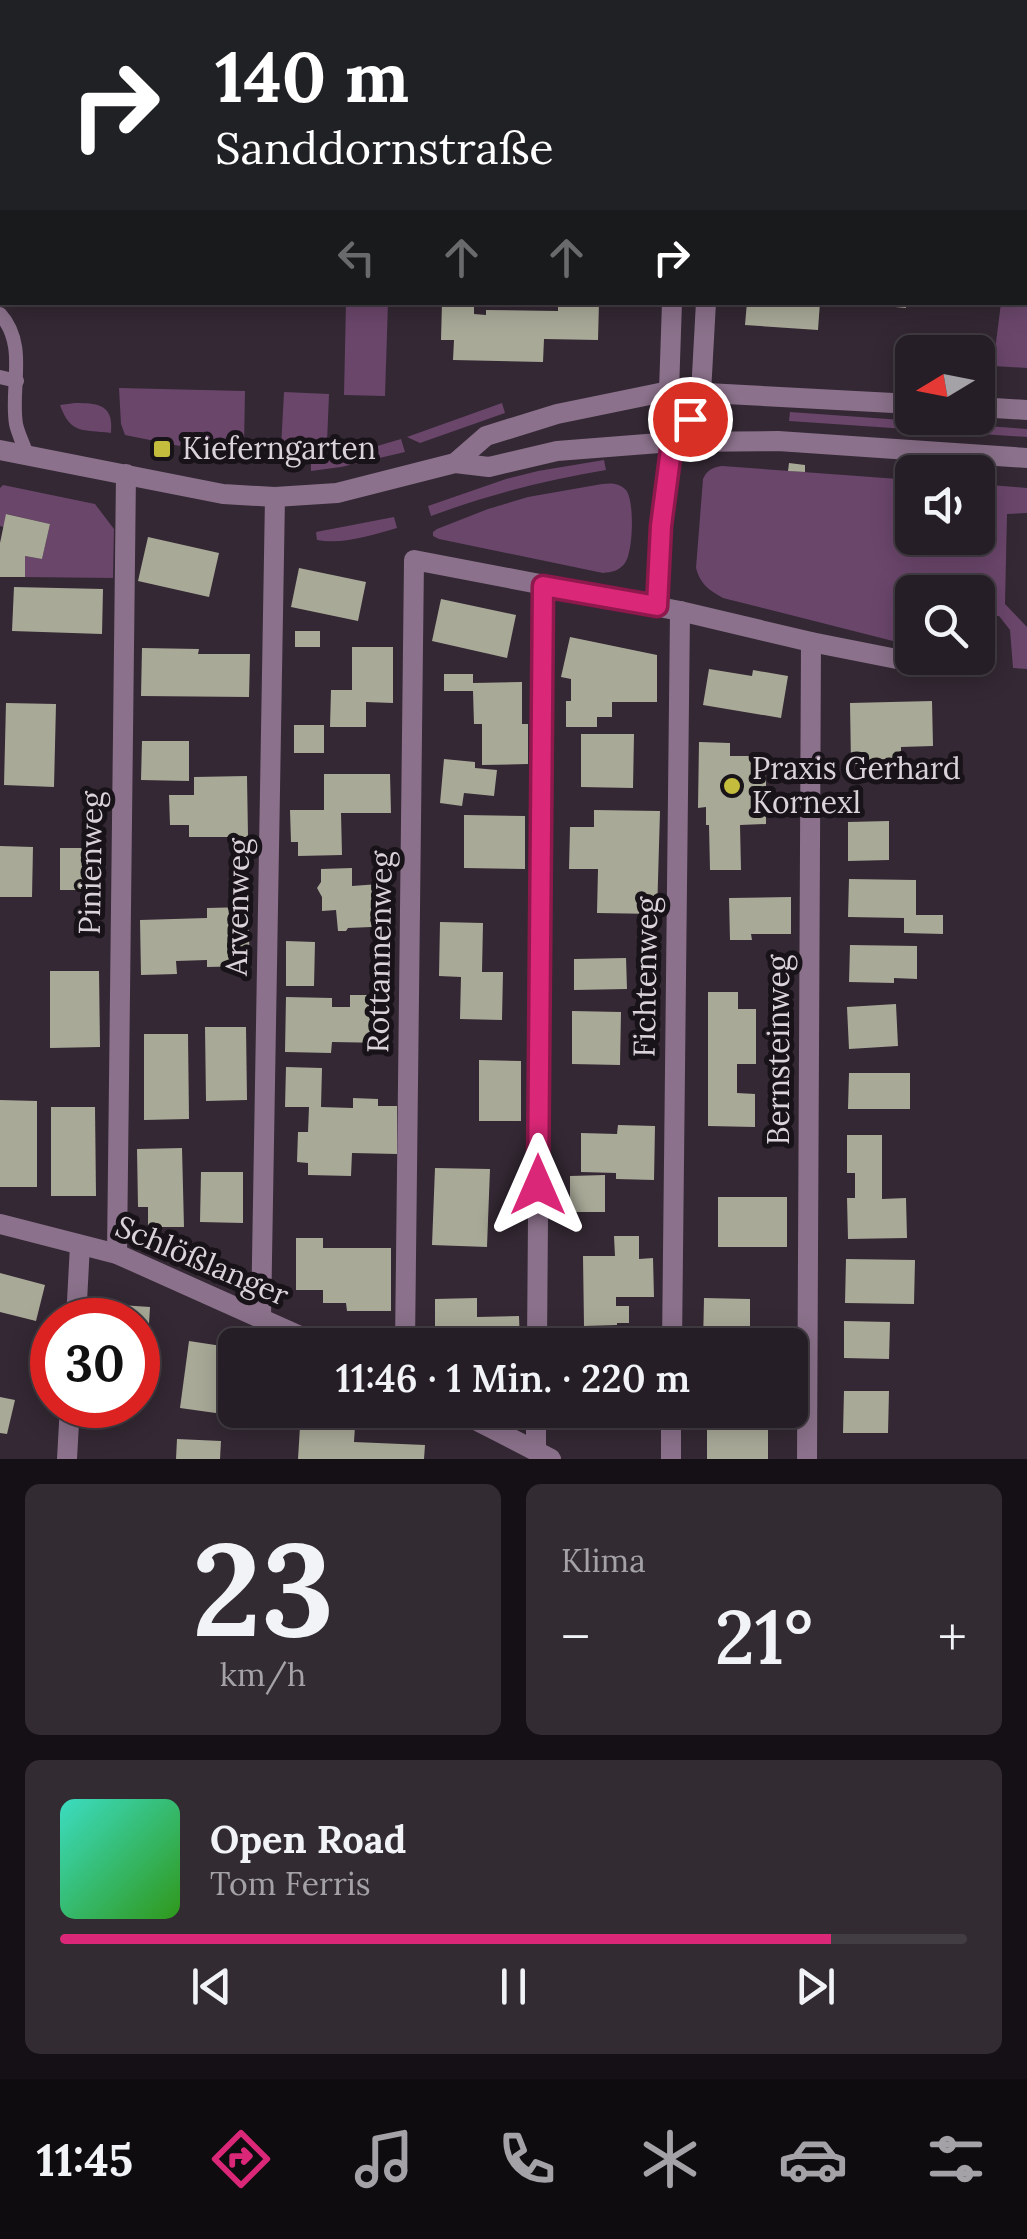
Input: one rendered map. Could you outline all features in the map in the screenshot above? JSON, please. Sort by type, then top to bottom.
[{"type":"street","points":[[657,606],[661,526],[672,442],[672,305]]},
{"type":"street","points":[[672,442],[690,419],[701,393],[706,305]]},
{"type":"street","points":[[455,463],[486,436],[558,414],[669,391],[895,403]]},
{"type":"street","points":[[995,408],[1027,410]]},
{"type":"street","points":[[0,450],[223,494],[274,497],[337,492],[455,463],[489,467],[557,451],[672,442],[778,441],[1027,458]]},
{"type":"street","name":"Pinienweg","points":[[117,1254],[126,474]]},
{"type":"street","name":"Arvenweg","points":[[261,1318],[274,497]]},
{"type":"street","name":"Rottannenweg","points":[[405,1328],[414,560],[543,586]]},
{"type":"street","points":[[537,1328],[543,586],[657,606],[895,659]]},
{"type":"street","name":"Fichtenweg","points":[[672,1328],[680,611]]},
{"type":"street","name":"Bernsteinweg","points":[[807,1459],[811,642]]},
{"type":"street","name":"Schlößlanger","points":[[0,1224],[117,1254],[283,1328]]},
{"type":"street","points":[[77,1298],[80,1244]]},
{"type":"street","points":[[67,1459],[69,1428]]},
{"type":"street","points":[[491,1428],[543,1455]]},
{"type":"street","points":[[539,1428],[543,1455]]},
{"type":"street","points":[[670,1459],[671,1428]]},
{"type":"lane","points":[[0,314],[12,331],[16,422],[27,454]]},
{"type":"lane","points":[[0,377],[17,381]]},
{"type":"shaded area","points":[[346,305],[388,305],[385,396],[344,395]]},
{"type":"shaded area","points":[[1001,305],[1027,305],[1027,368],[995,366]]},
{"type":"shaded area","points":[[119,388],[245,391],[244,446],[205,449],[205,440],[182,437],[180,446],[125,435]]},
{"type":"shaded area","points":[[284,392],[329,394],[327,443],[281,448]]},
{"type":"shaded area","points":[[75,403],[107,411],[111,433],[73,426],[60,405]]},
{"type":"shaded area","points":[[502,403],[505,413],[420,443],[407,437]]},
{"type":"shaded area","points":[[790,412],[895,420],[895,428],[789,421]]},
{"type":"shaded area","points":[[995,427],[1027,429],[1027,437],[995,435]]},
{"type":"shaded area","points":[[401,439],[405,452],[311,471],[311,459]]},
{"type":"shaded area","points":[[604,460],[606,470],[517,489],[431,516],[428,506],[506,479]]},
{"type":"shaded area","points":[[722,466],[895,479],[895,555],[995,555],[995,485],[1027,488],[1027,513],[1007,514],[1005,604],[1027,627],[1027,669],[1013,668],[1010,630],[995,616],[995,575],[895,575],[893,641],[714,593],[703,583],[696,568],[703,479]]},
{"type":"shaded area","points":[[615,484],[626,490],[631,505],[628,557],[623,566],[612,572],[433,536],[437,529],[488,509],[528,497]]},
{"type":"shaded area","points":[[3,485],[95,504],[114,529],[113,578],[25,577],[25,556],[42,559],[50,524],[7,514],[4,527],[0,526]]},
{"type":"shaded area","points":[[394,517],[397,528],[347,540],[317,540],[316,532]]},
{"type":"building","points":[[442,305],[474,305],[474,314],[486,315],[486,310],[558,311],[558,305],[599,305],[598,340],[544,339],[543,362],[453,360],[454,340],[441,340]]},
{"type":"building","points":[[747,305],[820,305],[818,330],[745,325]]},
{"type":"building","points":[[789,463],[805,465],[805,472],[788,471]]},
{"type":"building","points":[[6,514],[50,524],[42,559],[25,556],[25,577],[0,577],[0,543]]},
{"type":"building","points":[[148,537],[219,553],[209,597],[138,581]]},
{"type":"building","points":[[299,568],[366,582],[358,621],[291,607]]},
{"type":"building","points":[[14,587],[103,589],[102,634],[12,631]]},
{"type":"building","points":[[441,599],[516,615],[507,658],[432,641]]},
{"type":"building","points":[[295,631],[320,631],[320,647],[295,647]]},
{"type":"building","points":[[570,637],[657,655],[657,702],[612,702],[612,717],[597,717],[597,727],[566,727],[571,679],[561,677]]},
{"type":"building","points":[[352,647],[393,647],[393,703],[366,702],[366,727],[330,727],[331,690],[352,690]]},
{"type":"building","points":[[142,648],[250,654],[249,697],[141,696]]},
{"type":"building","points":[[709,669],[752,676],[753,670],[788,676],[781,718],[703,705]]},
{"type":"building","points":[[444,674],[473,674],[473,683],[522,682],[522,724],[528,724],[528,764],[482,765],[482,724],[474,724],[473,691],[444,691]]},
{"type":"building","points":[[932,701],[933,746],[901,747],[901,763],[851,764],[850,703]]},
{"type":"building","points":[[6,703],[56,704],[54,787],[4,785]]},
{"type":"building","points":[[294,725],[324,725],[324,753],[294,753]]},
{"type":"building","points":[[581,734],[634,734],[633,788],[581,787]]},
{"type":"building","points":[[142,741],[189,741],[189,781],[141,780]]},
{"type":"building","name":"Praxis Gerhard Kornexl","points":[[699,742],[730,743],[730,756],[766,756],[766,824],[740,825],[741,870],[710,870],[706,807],[698,808]]},
{"type":"building","points":[[444,759],[475,762],[475,768],[497,770],[494,796],[464,793],[462,806],[440,803]]},
{"type":"building","points":[[324,774],[390,774],[391,813],[341,813],[342,855],[298,856],[298,842],[291,842],[290,810],[324,810]]},
{"type":"building","points":[[247,776],[248,837],[189,837],[189,825],[170,825],[169,795],[194,795],[194,777]]},
{"type":"building","points":[[594,810],[660,811],[657,914],[597,913],[598,869],[569,869],[570,827],[594,827]]},
{"type":"building","points":[[464,815],[525,816],[525,869],[464,868]]},
{"type":"building","points":[[889,821],[889,860],[848,861],[848,822]]},
{"type":"building","points":[[0,846],[33,847],[32,897],[0,897]]},
{"type":"building","points":[[60,848],[101,848],[102,890],[60,890]]},
{"type":"building","points":[[352,868],[352,886],[379,884],[379,892],[393,892],[394,926],[338,931],[336,910],[322,911],[317,888],[321,869]]},
{"type":"building","points":[[849,879],[916,880],[916,915],[943,915],[943,934],[904,933],[904,918],[848,917]]},
{"type":"building","points":[[791,897],[791,934],[751,934],[752,940],[730,940],[729,898]]},
{"type":"building","points":[[248,907],[250,966],[207,967],[207,960],[176,961],[177,974],[141,975],[140,920],[207,918],[207,908]]},
{"type":"building","points":[[440,922],[483,923],[482,972],[503,972],[502,1020],[460,1019],[461,977],[439,976]]},
{"type":"building","points":[[286,941],[315,942],[314,986],[286,986]]},
{"type":"building","points":[[850,945],[917,946],[917,979],[849,982]]},
{"type":"building","points":[[626,958],[627,989],[574,990],[574,959]]},
{"type":"building","points":[[50,971],[99,971],[100,1047],[50,1048]]},
{"type":"building","points":[[708,992],[738,992],[738,1009],[756,1009],[756,1064],[737,1064],[737,1093],[755,1094],[755,1127],[708,1126]]},
{"type":"building","points":[[350,995],[373,995],[373,1008],[388,1008],[388,1043],[332,1042],[331,1053],[285,1052],[286,997],[332,998],[332,1007],[350,1007]]},
{"type":"building","points":[[896,1004],[898,1046],[849,1049],[847,1007]]},
{"type":"building","points":[[572,1011],[621,1012],[620,1065],[572,1064]]},
{"type":"building","points":[[205,1027],[246,1027],[247,1100],[206,1101]]},
{"type":"building","points":[[144,1034],[188,1034],[189,1119],[144,1120]]},
{"type":"building","points":[[479,1060],[521,1061],[521,1121],[479,1121]]},
{"type":"building","points":[[286,1067],[322,1068],[321,1107],[353,1108],[353,1098],[378,1099],[378,1106],[397,1106],[397,1154],[352,1153],[351,1176],[308,1175],[308,1163],[297,1162],[298,1132],[308,1132],[309,1107],[285,1107]]},
{"type":"building","points":[[849,1073],[910,1073],[910,1109],[848,1109]]},
{"type":"building","points":[[0,1100],[37,1101],[37,1187],[0,1187]]},
{"type":"building","points":[[51,1107],[95,1107],[96,1196],[51,1196]]},
{"type":"building","points":[[618,1125],[655,1126],[654,1180],[616,1179],[616,1173],[581,1172],[581,1133],[617,1134]]},
{"type":"building","points":[[847,1135],[882,1135],[882,1199],[906,1198],[907,1238],[848,1239],[847,1198],[855,1198],[855,1173],[847,1173]]},
{"type":"building","points":[[182,1148],[184,1227],[148,1227],[148,1207],[138,1207],[137,1149]]},
{"type":"building","points":[[435,1168],[490,1169],[487,1247],[432,1245]]},
{"type":"building","points":[[201,1172],[243,1172],[243,1223],[200,1222]]},
{"type":"building","points":[[605,1175],[605,1212],[570,1212],[570,1176]]},
{"type":"building","points":[[718,1197],[787,1197],[787,1247],[718,1247]]},
{"type":"building","points":[[614,1236],[639,1236],[639,1259],[653,1258],[654,1297],[616,1297],[616,1306],[629,1306],[629,1323],[584,1326],[583,1256],[615,1256]]},
{"type":"building","points":[[296,1238],[323,1238],[323,1248],[391,1248],[391,1311],[347,1311],[346,1303],[323,1303],[323,1290],[296,1290]]},
{"type":"building","points":[[846,1259],[915,1260],[914,1304],[845,1303]]},
{"type":"building","points":[[0,1273],[45,1285],[42,1298],[30,1298],[30,1320],[0,1312]]},
{"type":"building","points":[[477,1298],[477,1317],[519,1316],[519,1328],[431,1328],[435,1327],[435,1299]]},
{"type":"building","points":[[704,1298],[750,1299],[750,1328],[703,1328]]},
{"type":"building","points":[[844,1321],[890,1322],[889,1359],[844,1358]]},
{"type":"building","points":[[189,1341],[218,1345],[218,1413],[180,1408]]},
{"type":"building","points":[[844,1391],[889,1391],[888,1433],[843,1433]]},
{"type":"building","points":[[0,1397],[15,1400],[7,1434],[0,1433]]},
{"type":"building","points":[[300,1428],[355,1428],[354,1442],[425,1445],[424,1459],[298,1459]]},
{"type":"building","points":[[707,1428],[768,1428],[768,1459],[707,1459]]},
{"type":"building","points":[[177,1439],[221,1441],[220,1459],[176,1459]]},
{"type":"place","name":"Kieferngarten","points":[[162,449]]},
{"type":"place","name":"Praxis Gerhard Kornexl","points":[[732,786]]},
{"type":"route","points":[[538,1185],[543,586],[657,606],[661,526],[672,442],[690,419]]}]
